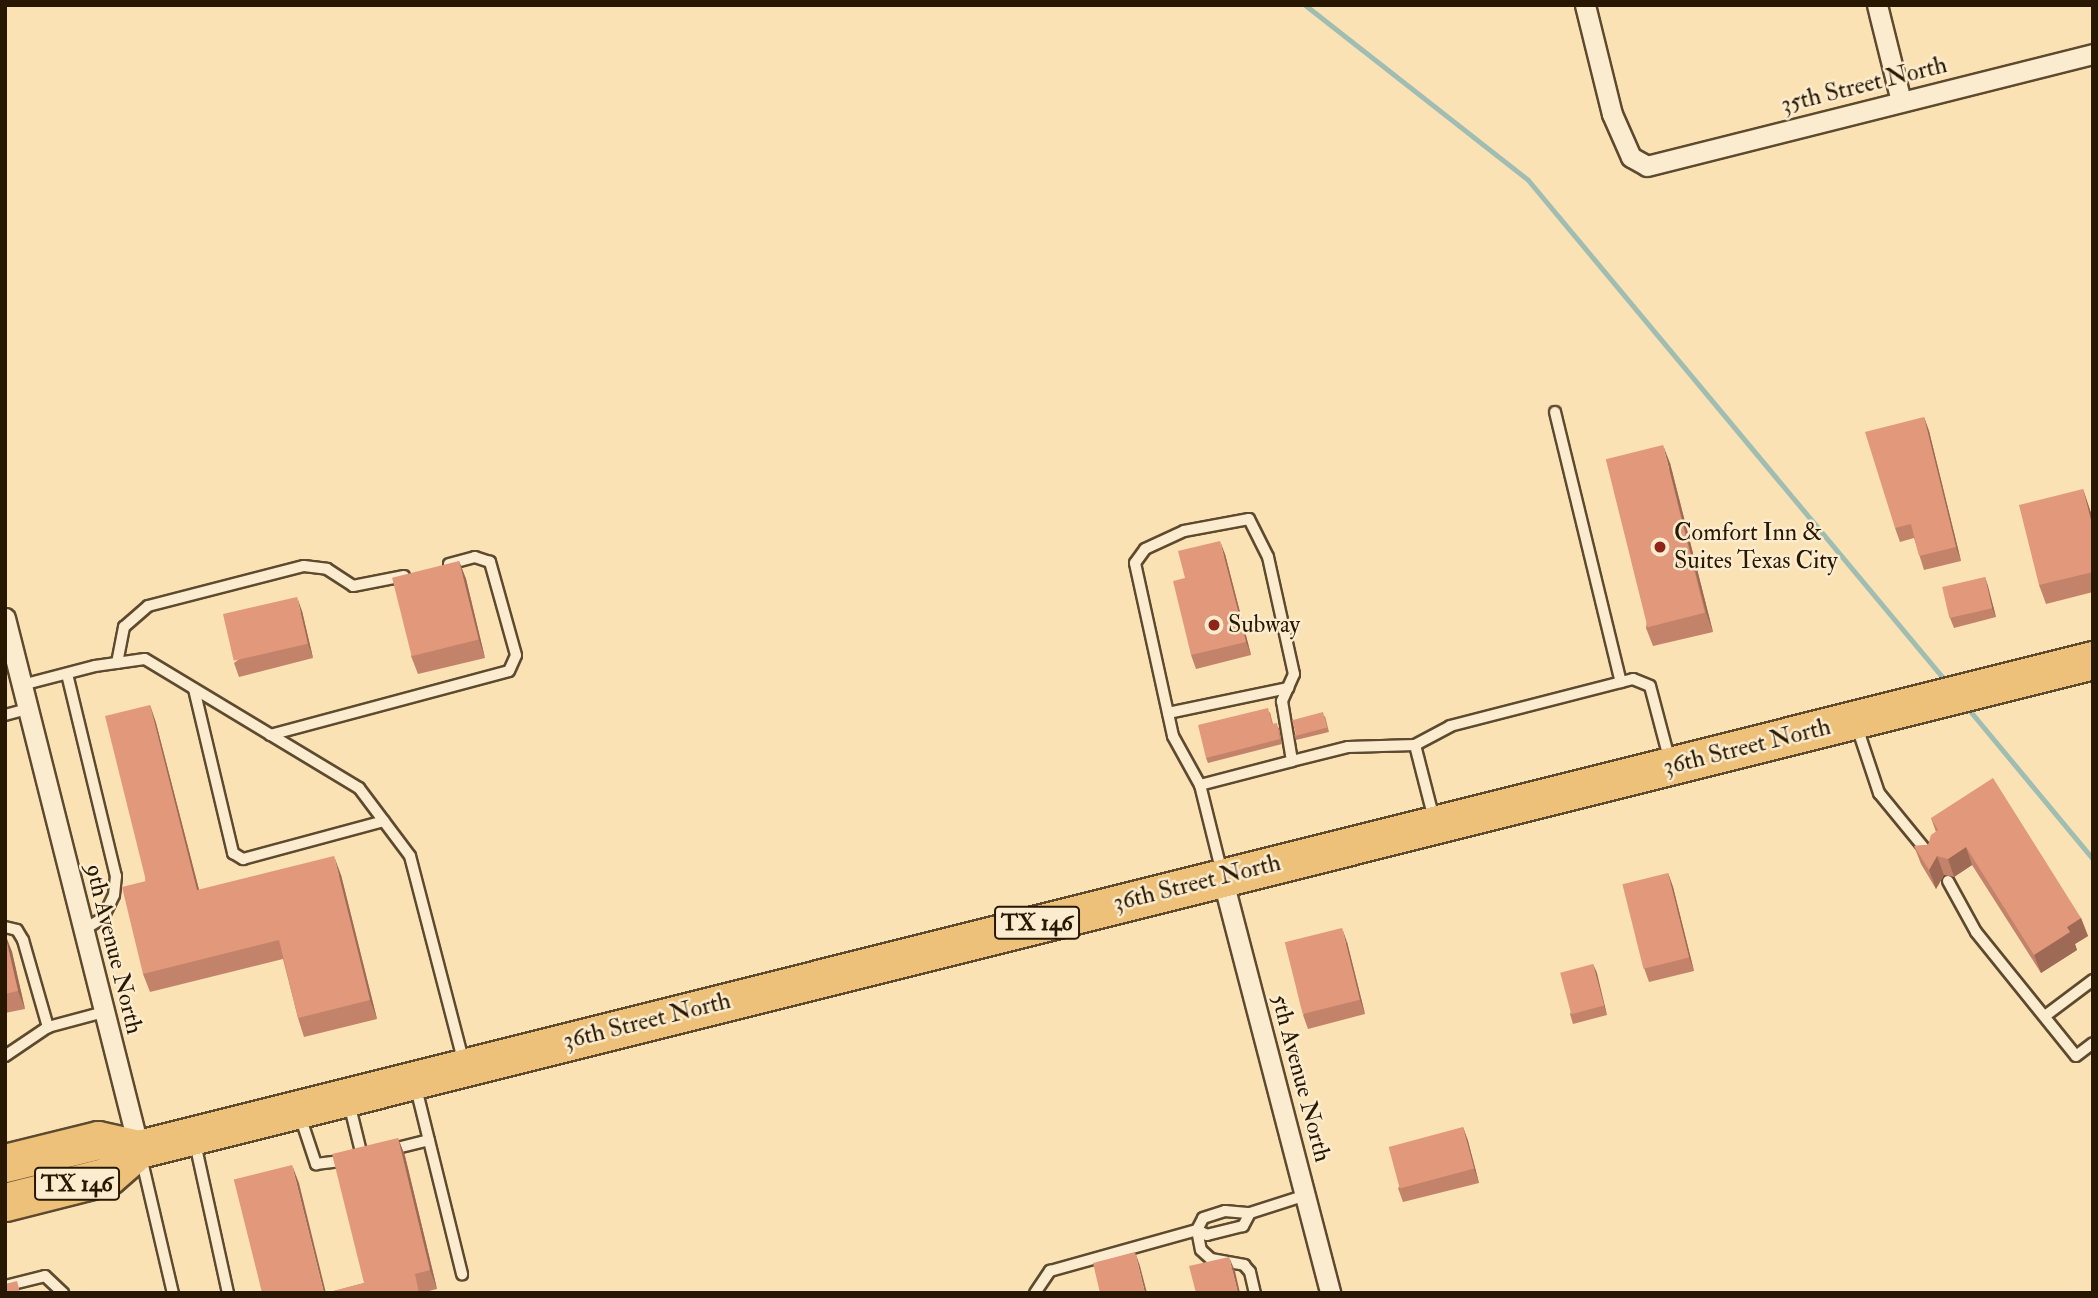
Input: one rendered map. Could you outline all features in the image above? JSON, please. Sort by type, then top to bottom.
[{"type":"highway","name":"36th Street North","points":[[139,1149],[2093,660]]},
{"type":"highway","name":"TX 146","points":[[5,1163],[98,1139],[139,1149]]},
{"type":"highway","name":"TX 146","points":[[5,1202],[108,1176],[139,1149]]},
{"type":"street","name":"35th Street North","points":[[1585,5],[1612,114],[1631,157],[1647,166],[2093,54]]},
{"type":"street","points":[[1877,5],[1901,101]]},
{"type":"street","name":"9th Avenue North","points":[[5,618],[139,1149]]},
{"type":"street","name":"5th Avenue North","points":[[1223,877],[1330,1293]]},
{"type":"lane","points":[[1555,412],[1621,682]]},
{"type":"lane","points":[[1223,877],[1200,785],[1173,736],[1135,564],[1145,549],[1184,531],[1249,519],[1271,570],[1294,674],[1282,701],[1292,761]]},
{"type":"lane","points":[[270,735],[509,671],[516,655],[490,562],[475,557],[437,567]]},
{"type":"lane","points":[[117,663],[124,627],[148,606],[304,566],[327,569],[353,586],[412,573]]},
{"type":"lane","points":[[22,685],[145,659],[359,788],[410,856],[465,1067]]},
{"type":"lane","points":[[66,674],[116,876],[114,895],[103,918],[83,930]]},
{"type":"lane","points":[[1200,785],[1348,747],[1415,745],[1450,726],[1633,679],[1650,686],[1671,766]]},
{"type":"lane","points":[[1168,713],[1288,688]]},
{"type":"lane","points":[[194,689],[233,853],[243,859],[384,821]]},
{"type":"lane","points":[[5,715],[28,709]]},
{"type":"lane","points":[[1855,719],[1879,793],[1931,857]]},
{"type":"lane","points":[[1415,745],[1436,824]]},
{"type":"lane","points":[[1948,881],[1976,932],[2076,1056],[2093,1043]]},
{"type":"lane","points":[[5,927],[17,930],[23,940],[48,1027]]},
{"type":"lane","points":[[2045,1016],[2093,980]]},
{"type":"lane","points":[[5,1055],[48,1027],[104,1012]]},
{"type":"lane","points":[[414,1080],[461,1274]]},
{"type":"lane","points":[[348,1097],[362,1156]]},
{"type":"lane","points":[[299,1109],[316,1164],[429,1140]]},
{"type":"lane","points":[[194,1135],[228,1293]]},
{"type":"lane","name":"9th Avenue North","points":[[139,1149],[173,1293]]},
{"type":"lane","points":[[1255,1293],[1250,1272],[1244,1265],[1211,1259],[1201,1251],[1197,1230],[1203,1218],[1225,1211],[1250,1213],[1306,1195]]},
{"type":"lane","points":[[1035,1293],[1050,1271],[1197,1230],[1207,1235],[1229,1231],[1242,1226],[1250,1213]]},
{"type":"lane","points":[[5,1286],[46,1276],[63,1293]]},
{"type":"building","points":[[1924,417],[1956,547],[1919,556],[1911,524],[1895,528],[1865,432]]},
{"type":"building","name":"Comfort Inn & Suites Texas City","points":[[1663,445],[1705,613],[1648,627],[1606,459]]},
{"type":"building","points":[[2083,489],[2093,528],[2093,572],[2039,585],[2019,505]]},
{"type":"building","name":"Subway","points":[[1220,541],[1246,642],[1191,655],[1173,581],[1185,578],[1178,551]]},
{"type":"building","points":[[459,561],[479,640],[412,656],[392,578]]},
{"type":"building","points":[[1985,577],[1992,608],[1949,618],[1942,587]]},
{"type":"building","points":[[297,597],[308,644],[234,661],[223,614]]},
{"type":"building","points":[[150,705],[197,890],[334,856],[370,1000],[298,1018],[279,940],[143,974],[122,887],[146,881],[105,716]]},
{"type":"building","points":[[1268,708],[1272,724],[1277,723],[1280,739],[1206,758],[1198,725]]},
{"type":"building","points":[[1323,712],[1327,727],[1296,736],[1292,720]]},
{"type":"building","points":[[1993,778],[2081,918],[2067,927],[2070,932],[2034,955],[1966,847],[1948,859],[1937,856],[1929,870],[1914,846],[1928,845],[1931,835],[1938,830],[1931,818]]},
{"type":"building","points":[[1668,873],[1689,957],[1643,969],[1622,884]]},
{"type":"building","points":[[1342,928],[1360,1000],[1303,1014],[1285,942]]},
{"type":"building","points":[[5,934],[18,991],[5,994]]},
{"type":"building","points":[[1593,964],[1604,1006],[1571,1014],[1560,973]]},
{"type":"building","points":[[1463,1127],[1474,1169],[1400,1188],[1389,1147]]},
{"type":"building","points":[[398,1138],[430,1270],[415,1274],[419,1293],[326,1293],[364,1283],[332,1154]]},
{"type":"building","points":[[292,1165],[324,1293],[262,1293],[234,1180]]},
{"type":"building","points":[[1135,1252],[1145,1293],[1100,1293],[1093,1263]]},
{"type":"building","points":[[1229,1257],[1238,1293],[1196,1293],[1189,1266]]},
{"type":"building","points":[[17,1281],[20,1293],[5,1293],[5,1284]]},
{"type":"waterway","points":[[1305,5],[1528,180],[1948,684]]},
{"type":"waterway","points":[[1965,705],[2093,859]]},
{"type":"place","name":"Comfort Inn & Suites Texas City","points":[[1660,547]]},
{"type":"place","name":"Subway","points":[[1214,625]]}]
